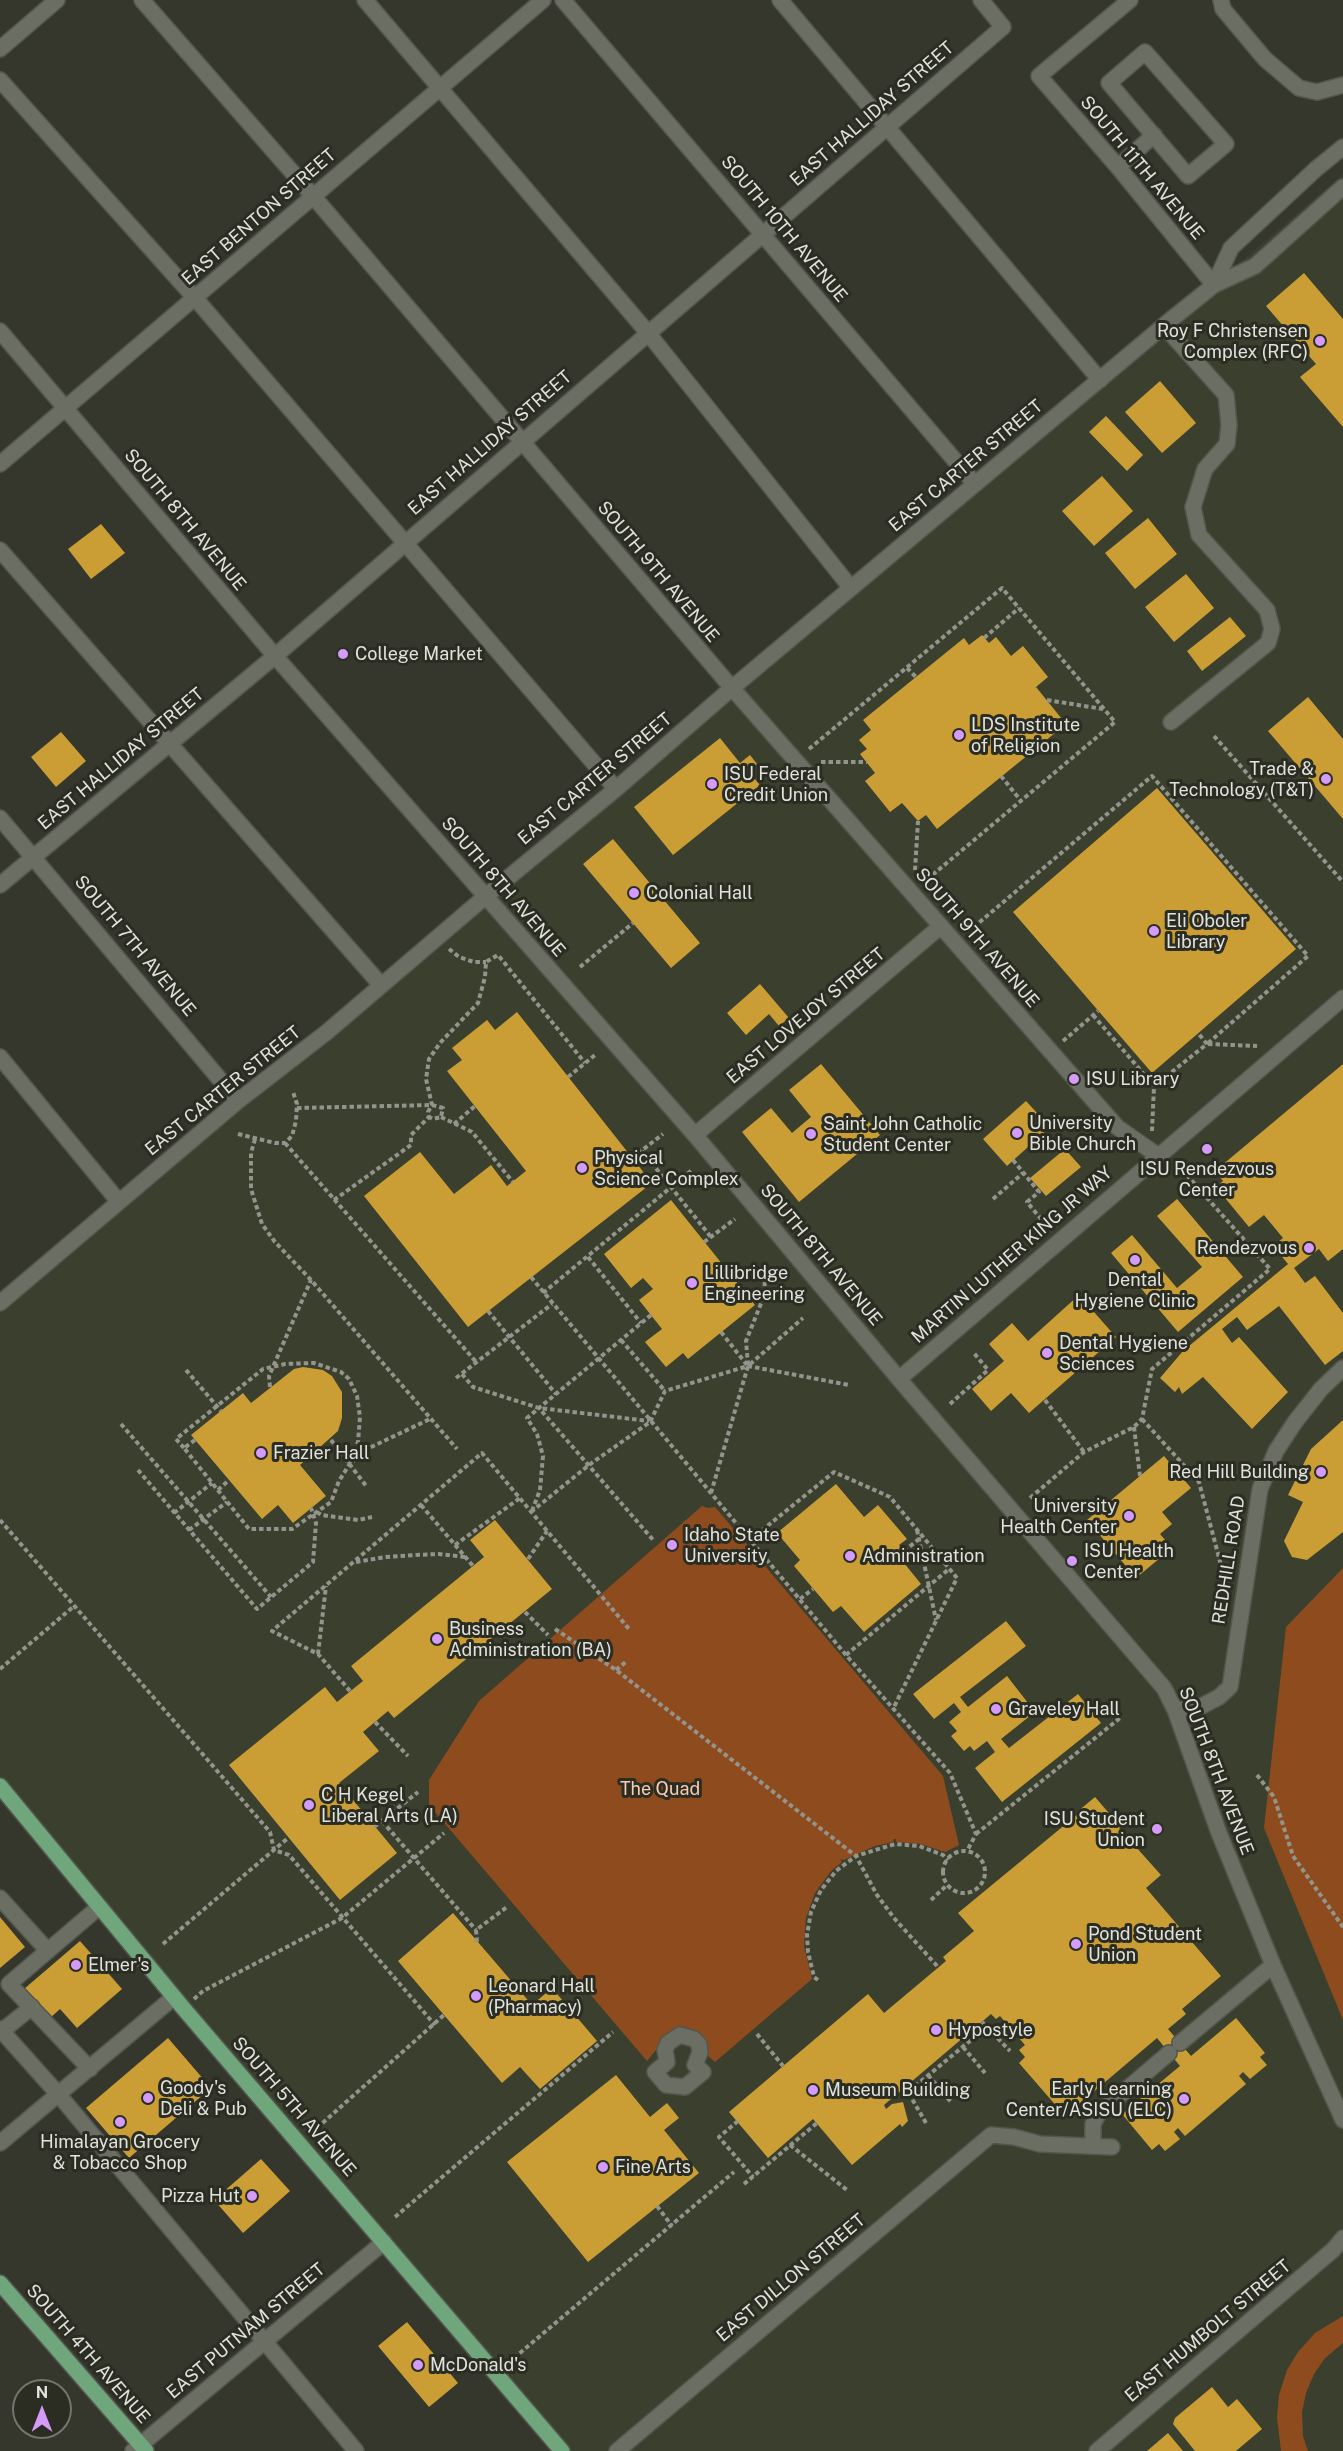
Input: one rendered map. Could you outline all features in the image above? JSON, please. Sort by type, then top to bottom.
[{"type":"main road","name":"SOUTH 5TH AVENUE","points":[[0,1786],[174,1997],[562,2451]]},
{"type":"main road","name":"SOUTH 4TH AVENUE","points":[[0,2283],[140,2449]]},
{"type":"street","points":[[0,49],[57,0]]},
{"type":"street","name":"SOUTH 9TH AVENUE","points":[[142,0],[313,196],[732,688],[1116,1127],[1157,1155]]},
{"type":"street","points":[[365,0],[648,333],[852,588]]},
{"type":"street","name":"EAST BENTON STREET","points":[[0,464],[543,0]]},
{"type":"street","name":"SOUTH 10TH AVENUE","points":[[563,0],[975,484]]},
{"type":"street","points":[[780,0],[1100,380]]},
{"type":"street","name":"EAST HALLIDAY STREET","points":[[0,885],[275,656],[1003,27],[981,0]]},
{"type":"street","name":"SOUTH 11TH AVENUE","points":[[1130,0],[1039,76],[1118,167],[1214,285]]},
{"type":"street","points":[[1221,0],[1223,9],[1265,59],[1299,88],[1317,92],[1343,85]]},
{"type":"street","points":[[1145,52],[1226,144],[1188,176],[1154,135],[1109,83],[1145,52]]},
{"type":"street","points":[[0,80],[195,298],[616,789]]},
{"type":"street","points":[[1118,167],[1154,135]]},
{"type":"street","name":"EAST CARTER STREET","points":[[1214,285],[1231,248],[1343,147]]},
{"type":"street","name":"EAST CARTER STREET","points":[[0,1303],[238,1101],[327,1032],[616,789],[732,688],[1164,326],[1214,285],[1255,266],[1343,187]]},
{"type":"street","points":[[1164,326],[1226,395],[1229,425],[1227,444],[1205,469],[1193,507],[1199,536],[1267,610],[1272,629],[1268,643],[1171,722]]},
{"type":"street","name":"SOUTH 8TH AVENUE","points":[[0,331],[275,656],[695,1135],[898,1379],[1164,1688],[1175,1710],[1219,1833],[1273,1965],[1343,2120]]},
{"type":"street","points":[[0,550],[381,985]]},
{"type":"street","name":"SOUTH 7TH AVENUE","points":[[0,818],[238,1101]]},
{"type":"street","name":"EAST LOVEJOY STREET","points":[[695,1135],[941,926]]},
{"type":"street","name":"MARTIN LUTHER KING JR WAY","points":[[898,1379],[1343,998]]},
{"type":"street","points":[[0,1057],[119,1202]]},
{"type":"street","name":"REDHILL ROAD","points":[[1175,1710],[1200,1707],[1219,1697],[1230,1687],[1260,1489],[1276,1451],[1294,1422],[1321,1389],[1343,1368]]},
{"type":"street","points":[[0,1898],[48,1951]]},
{"type":"street","points":[[90,2069],[9,1984],[99,1907]]},
{"type":"street","points":[[1112,2147],[1093,2145],[1093,2124],[1099,2114],[1273,1965]]},
{"type":"street","points":[[0,2143],[174,1997]]},
{"type":"street","points":[[32,2007],[1,2030],[59,2095],[356,2451]]},
{"type":"street","name":"EAST DILLON STREET","points":[[617,2451],[991,2135],[1014,2137],[1040,2144],[1093,2145]]},
{"type":"street","name":"EAST HUMBOLT STREET","points":[[1097,2451],[1333,2250],[1343,2238]]},
{"type":"street","name":"EAST PUTNAM STREET","points":[[140,2449],[384,2242]]},
{"type":"path","points":[[809,750],[1002,588],[1115,722],[924,882]]},
{"type":"path","points":[[984,638],[1019,608]]},
{"type":"path","points":[[907,668],[916,677]]},
{"type":"path","points":[[1047,700],[1104,709]]},
{"type":"path","points":[[1214,736],[1343,882]]},
{"type":"path","points":[[820,762],[867,762]]},
{"type":"path","points":[[968,932],[1152,776],[1308,956],[1207,1044],[1154,1086]]},
{"type":"path","points":[[1001,777],[1021,801]]},
{"type":"path","points":[[915,871],[918,822]]},
{"type":"path","points":[[580,967],[633,923]]},
{"type":"path","points":[[448,948],[459,957],[474,962],[486,962],[498,955],[585,1063]]},
{"type":"path","points":[[429,1117],[428,1112],[432,1105],[426,1079],[429,1059],[440,1043],[478,1003],[485,977],[486,962]]},
{"type":"path","points":[[1063,1041],[1098,1011]]},
{"type":"path","points":[[1093,1015],[1154,1086],[1152,1132]]},
{"type":"path","points":[[1198,1033],[1207,1044],[1257,1046]]},
{"type":"path","points":[[568,1077],[595,1055]]},
{"type":"path","points":[[285,1143],[292,1136],[297,1107],[293,1092]]},
{"type":"path","points":[[297,1107],[432,1105],[443,1108],[441,1117]]},
{"type":"path","points":[[454,1124],[475,1106]]},
{"type":"path","points":[[429,1117],[433,1119],[441,1117],[472,1132],[513,1182]]},
{"type":"path","points":[[334,1200],[411,1145],[411,1135],[429,1117]]},
{"type":"path","points":[[238,1134],[285,1143],[477,1363]]},
{"type":"path","points":[[632,1158],[663,1134]]},
{"type":"path","points":[[255,1139],[251,1154],[251,1188],[262,1224],[275,1242],[311,1280],[457,1449]]},
{"type":"path","points":[[642,1151],[711,1237]]},
{"type":"path","points":[[1013,1160],[1040,1192],[1027,1202],[1046,1224]]},
{"type":"path","points":[[1029,1498],[1084,1452],[1134,1427],[1142,1419],[1152,1369],[1270,1269],[1177,1164]]},
{"type":"path","points":[[543,1293],[693,1169]]},
{"type":"path","points":[[993,1199],[1023,1173]]},
{"type":"path","points":[[704,1242],[735,1219]]},
{"type":"path","points":[[588,1257],[641,1323]]},
{"type":"path","points":[[710,1494],[748,1366],[746,1341],[760,1311],[764,1296],[763,1268]]},
{"type":"path","points":[[531,1277],[846,1655],[950,1773],[976,1834]]},
{"type":"path","points":[[270,1387],[269,1376],[311,1280]]},
{"type":"path","points":[[456,1378],[552,1304]]},
{"type":"path","points":[[488,1311],[556,1394]]},
{"type":"path","points":[[531,1512],[540,1490],[543,1456],[537,1434],[527,1418],[651,1316]]},
{"type":"path","points":[[531,1512],[589,1465],[650,1422],[665,1391],[748,1366],[804,1318]]},
{"type":"path","points":[[721,1332],[748,1366],[849,1385]]},
{"type":"path","points":[[621,1340],[665,1391]]},
{"type":"path","points":[[950,1404],[988,1370],[973,1352]]},
{"type":"path","points":[[314,1363],[341,1372],[349,1379],[357,1396],[360,1417],[358,1442],[331,1502],[292,1529],[249,1528],[177,1438],[217,1406],[263,1369],[285,1364],[314,1363]]},
{"type":"path","points":[[186,1370],[221,1411]]},
{"type":"path","points":[[462,1374],[473,1388],[539,1408],[650,1422]]},
{"type":"path","points":[[1045,1400],[1084,1452]]},
{"type":"path","points":[[539,1408],[654,1541]]},
{"type":"path","points":[[349,1465],[367,1449],[430,1419]]},
{"type":"path","points":[[1142,1419],[1199,1482],[1229,1595]]},
{"type":"path","points":[[121,1424],[187,1503],[271,1597]]},
{"type":"path","points":[[1134,1427],[1140,1476]]},
{"type":"path","points":[[184,1448],[195,1440]]},
{"type":"path","points":[[331,1440],[367,1487]]},
{"type":"path","points":[[351,1691],[318,1654],[272,1631],[482,1453],[630,1629]]},
{"type":"path","points":[[138,1470],[257,1609],[313,1562],[315,1513]]},
{"type":"path","points":[[750,1540],[834,1472],[891,1497],[957,1578],[893,1710]]},
{"type":"path","points":[[218,1490],[229,1480]]},
{"type":"path","points":[[174,1513],[212,1483]]},
{"type":"path","points":[[455,1545],[520,1498]]},
{"type":"path","points":[[189,1530],[227,1502]]},
{"type":"path","points":[[421,1505],[473,1566]]},
{"type":"path","points":[[315,1513],[358,1520],[372,1517]]},
{"type":"path","points":[[0,1520],[270,1832],[274,1850]]},
{"type":"path","points":[[917,1529],[936,1620]]},
{"type":"path","points":[[528,1559],[547,1531]]},
{"type":"path","points":[[904,1551],[919,1539]]},
{"type":"path","points":[[353,1563],[385,1557],[415,1555],[439,1554],[465,1557]]},
{"type":"path","points":[[846,1655],[949,1569]]},
{"type":"path","points":[[318,1654],[327,1585]]},
{"type":"path","points":[[800,1599],[813,1589]]},
{"type":"path","points":[[0,1669],[73,1607]]},
{"type":"path","points":[[525,1612],[548,1635]]},
{"type":"path","points":[[555,1629],[616,1670],[856,1856],[877,1895],[894,1918],[938,1967]]},
{"type":"path","points":[[616,1670],[627,1661]]},
{"type":"path","points":[[967,1851],[976,1834],[1120,1718]]},
{"type":"path","points":[[375,1722],[408,1756]]},
{"type":"path","points":[[1257,1775],[1274,1797],[1293,1856],[1343,1927]]},
{"type":"path","points":[[374,1827],[418,1792]]},
{"type":"path","points":[[382,1821],[476,1930],[477,1942]]},
{"type":"path","points":[[194,1999],[203,1991],[342,1918],[444,1833]]},
{"type":"path","points":[[163,1944],[288,1838]]},
{"type":"path","points":[[818,1980],[814,1977],[807,1952],[807,1935],[811,1912],[820,1890],[836,1871],[856,1856],[895,1844],[919,1846],[943,1855],[948,1860]]},
{"type":"path","points":[[274,1850],[290,1855],[435,2025]]},
{"type":"path","points":[[967,1851],[976,1854],[983,1861],[986,1870],[979,1888],[971,1893],[954,1891],[948,1885],[943,1872],[953,1855],[967,1851]]},
{"type":"path","points":[[931,1900],[948,1885]]},
{"type":"path","points":[[476,1930],[507,1907]]},
{"type":"path","points":[[317,2128],[444,2015]]},
{"type":"path","points":[[982,2022],[1010,2051]]},
{"type":"path","points":[[926,2123],[908,2092],[988,2026]]},
{"type":"path","points":[[395,2217],[613,2032]]},
{"type":"path","points":[[757,2034],[783,2066]]},
{"type":"path","points":[[963,2047],[985,2073]]},
{"type":"path","points":[[928,2075],[951,2102]]},
{"type":"path","points":[[738,2121],[719,2137],[753,2177]]},
{"type":"path","points":[[744,2184],[817,2123]]},
{"type":"path","points":[[790,2145],[847,2190]]},
{"type":"path","points":[[514,2358],[734,2172]]},
{"type":"path","points":[[657,2206],[672,2226]]},
{"type":"shaded area","name":"Idaho State University","points":[[1343,174],[1343,2451],[562,2451],[0,1786],[0,1303],[1214,285]]},
{"type":"green space","name":"The Quad","points":[[702,1506],[715,1507],[943,1776],[959,1845],[945,1852],[921,1844],[896,1842],[894,1839],[893,1842],[875,1846],[844,1860],[840,1859],[842,1862],[831,1871],[815,1893],[806,1918],[804,1946],[812,1979],[715,2062],[708,2056],[704,2041],[661,2044],[647,2061],[429,1805],[429,1780],[479,1701]]},
{"type":"green space","points":[[1343,1568],[1343,2020],[1264,1828],[1286,1627]]},
{"type":"green space","points":[[1343,2316],[1343,2343],[1325,2358],[1314,2374],[1306,2393],[1302,2412],[1303,2436],[1308,2451],[1281,2451],[1277,2417],[1279,2395],[1287,2370],[1298,2352],[1315,2333]]},
{"type":"building","name":"Roy F Christensen Complex (RFC)","points":[[1304,273],[1343,319],[1343,427],[1300,377],[1316,364],[1266,306]]},
{"type":"building","points":[[1160,381],[1196,423],[1162,453],[1125,412]]},
{"type":"building","points":[[1106,416],[1143,455],[1127,471],[1089,432]]},
{"type":"building","points":[[1102,476],[1133,511],[1094,546],[1062,511]]},
{"type":"building","points":[[1148,518],[1177,554],[1135,589],[1105,553]]},
{"type":"building","points":[[101,524],[125,553],[91,579],[68,549]]},
{"type":"building","points":[[1186,574],[1214,608],[1174,642],[1145,607]]},
{"type":"building","points":[[1230,617],[1246,636],[1202,671],[1187,651]]},
{"type":"building","name":"LDS Institute of Religion","points":[[982,635],[989,643],[996,637],[1011,656],[1023,646],[1048,677],[1036,687],[1066,724],[937,829],[926,815],[918,821],[902,803],[890,812],[865,781],[875,773],[860,754],[867,749],[859,740],[871,730],[863,720],[964,638],[969,645]]},
{"type":"building","name":"Trade & Technology (T&T)","points":[[1308,697],[1343,739],[1343,819],[1268,731]]},
{"type":"building","points":[[61,732],[86,761],[56,787],[31,757]]},
{"type":"building","points":[[720,738],[740,763],[750,755],[757,764],[748,771],[760,785],[673,855],[634,807]]},
{"type":"building","name":"Eli Oboler Library","points":[[1157,788],[1296,949],[1152,1073],[1013,912]]},
{"type":"building","name":"Colonial Hall","points":[[613,839],[700,943],[671,968],[583,864]]},
{"type":"building","points":[[760,984],[789,1018],[779,1026],[769,1014],[746,1035],[727,1013]]},
{"type":"building","name":"Physical Science Complex","points":[[517,1012],[652,1183],[468,1327],[364,1196],[420,1152],[454,1194],[491,1165],[507,1186],[526,1171],[447,1071],[462,1060],[452,1048],[487,1020],[495,1030]]},
{"type":"building","name":"Saint John Catholic Student Center","points":[[821,1064],[880,1135],[799,1202],[742,1132],[771,1108],[792,1133],[811,1117],[789,1090]]},
{"type":"building","name":"Rendezvous","points":[[1343,1064],[1343,1249],[1328,1261],[1319,1249],[1294,1268],[1305,1283],[1315,1276],[1343,1313],[1343,1351],[1325,1365],[1279,1306],[1247,1330],[1237,1317],[1222,1329],[1232,1343],[1239,1337],[1288,1392],[1252,1429],[1203,1377],[1182,1394],[1179,1387],[1175,1392],[1160,1378],[1183,1351],[1288,1264],[1273,1246],[1283,1238],[1264,1215],[1249,1227],[1216,1187],[1223,1181],[1215,1171]]},
{"type":"building","points":[[1026,1101],[1050,1127],[1007,1166],[983,1139]]},
{"type":"building","points":[[1065,1149],[1081,1167],[1046,1196],[1030,1178]]},
{"type":"building","name":"Dental Hygiene Clinic","points":[[1177,1199],[1243,1277],[1178,1332],[1111,1253],[1132,1235],[1177,1288],[1202,1267],[1157,1216]]},
{"type":"building","name":"Lillibridge Engineering","points":[[671,1200],[755,1305],[688,1359],[683,1353],[666,1367],[645,1342],[662,1329],[639,1300],[653,1289],[643,1278],[631,1288],[604,1254]]},
{"type":"building","name":"Dental Hygiene Sciences","points":[[1079,1295],[1116,1337],[1029,1413],[1011,1393],[991,1411],[972,1389],[1004,1361],[989,1344],[1012,1323],[1028,1341]]},
{"type":"building","name":"Frazier Hall","points":[[303,1367],[323,1370],[332,1376],[342,1392],[342,1418],[338,1431],[300,1465],[326,1496],[293,1523],[278,1505],[262,1519],[191,1435],[243,1393],[251,1403],[294,1369]]},
{"type":"building","name":"Red Hill Building","points":[[1343,1420],[1343,1532],[1307,1560],[1292,1557],[1284,1541],[1303,1502],[1288,1495],[1311,1449]]},
{"type":"building","name":"University Health Center","points":[[1164,1456],[1191,1488],[1162,1512],[1172,1524],[1160,1534],[1172,1548],[1136,1578],[1087,1520]]},
{"type":"building","name":"Administration","points":[[836,1484],[864,1517],[878,1505],[907,1539],[899,1545],[906,1553],[900,1558],[921,1584],[864,1632],[841,1606],[833,1612],[794,1566],[800,1560],[777,1533]]},
{"type":"building","points":[[495,1520],[552,1589],[394,1718],[388,1711],[363,1732],[379,1751],[339,1783],[397,1853],[340,1900],[229,1765],[325,1687],[337,1702],[363,1681],[351,1666],[484,1557],[470,1540]]},
{"type":"building","name":"Graveley Hall","points":[[1006,1621],[1026,1646],[960,1697],[968,1707],[1007,1676],[1035,1712],[1001,1739],[1009,1748],[1078,1694],[1101,1723],[1002,1802],[975,1768],[995,1752],[987,1741],[974,1751],[970,1746],[964,1751],[951,1736],[957,1731],[949,1722],[961,1712],[954,1703],[934,1719],[913,1694]]},
{"type":"building","points":[[1095,1797],[1161,1875],[1146,1888],[1221,1976],[1182,2009],[1186,2014],[1168,2029],[1191,2056],[1236,2018],[1265,2053],[1260,2057],[1267,2065],[1250,2079],[1243,2072],[1239,2076],[1246,2084],[1185,2136],[1178,2128],[1174,2132],[1180,2139],[1165,2151],[1159,2144],[1152,2150],[1122,2114],[1180,2066],[1157,2038],[1065,2116],[1019,2063],[1025,2057],[1019,2050],[1025,2045],[1000,2016],[996,2019],[991,2014],[884,2105],[886,2109],[892,2104],[903,2102],[908,2121],[902,2127],[900,2124],[852,2165],[813,2119],[768,2158],[729,2112],[868,1994],[884,2013],[946,1961],[943,1957],[974,1931],[958,1913],[1078,1814],[1077,1812]]},
{"type":"building","name":"Leonard Hall (Pharmacy)","points":[[453,1913],[532,2005],[552,1988],[597,2041],[540,2089],[520,2067],[502,2083],[398,1961]]},
{"type":"building","points":[[0,1917],[25,1947],[0,1968]]},
{"type":"building","name":"Elmer's","points":[[80,1941],[122,1989],[77,2028],[60,2009],[49,2019],[24,1989]]},
{"type":"building","name":"Goody's Deli & Pub","points":[[168,2038],[211,2088],[129,2158],[86,2108]]},
{"type":"building","name":"Fine Arts","points":[[616,2075],[650,2117],[667,2103],[679,2118],[664,2130],[699,2173],[588,2262],[507,2162]]},
{"type":"building","name":"Pizza Hut","points":[[261,2159],[290,2191],[243,2233],[214,2200]]},
{"type":"building","name":"McDonald's","points":[[407,2322],[458,2383],[429,2407],[378,2346]]},
{"type":"building","points":[[1212,2387],[1228,2407],[1237,2399],[1262,2429],[1236,2451],[1195,2451],[1173,2424],[1175,2418]]},
{"type":"building","points":[[1168,2433],[1183,2451],[1147,2451]]},
{"type":"place","name":"Roy F Christensen Complex (RFC)","points":[[1320,341]]},
{"type":"place","name":"College Market","points":[[343,654]]},
{"type":"place","name":"LDS Institute of Religion","points":[[959,735]]},
{"type":"place","name":"Trade & Technology (T&T)","points":[[1326,779]]},
{"type":"place","name":"ISU Federal Credit Union","points":[[712,784]]},
{"type":"place","name":"Colonial Hall","points":[[634,893]]},
{"type":"place","name":"Eli Oboler Library","points":[[1154,931]]},
{"type":"place","name":"ISU Library","points":[[1074,1079]]},
{"type":"place","name":"University Bible Church","points":[[1017,1133]]},
{"type":"place","name":"Saint John Catholic Student Center","points":[[811,1134]]},
{"type":"place","name":"ISU Rendezvous Center","points":[[1207,1149]]},
{"type":"place","name":"Physical Science Complex","points":[[582,1168]]},
{"type":"place","name":"Rendezvous","points":[[1309,1248]]},
{"type":"place","name":"Dental Hygiene Clinic","points":[[1135,1260]]},
{"type":"place","name":"Lillibridge Engineering","points":[[692,1283]]},
{"type":"place","name":"Dental Hygiene Sciences","points":[[1047,1353]]},
{"type":"place","name":"Frazier Hall","points":[[261,1453]]},
{"type":"place","name":"Red Hill Building","points":[[1321,1472]]},
{"type":"place","name":"University Health Center","points":[[1129,1516]]},
{"type":"place","name":"Idaho State University","points":[[672,1545]]},
{"type":"place","name":"Administration","points":[[850,1556]]},
{"type":"place","name":"ISU Health Center","points":[[1072,1561]]},
{"type":"place","name":"Business Administration (BA)","points":[[437,1639]]},
{"type":"place","name":"Graveley Hall","points":[[996,1709]]},
{"type":"place","name":"C H Kegel Liberal Arts (LA)","points":[[309,1805]]},
{"type":"place","name":"ISU Student Union","points":[[1157,1829]]},
{"type":"place","name":"Pond Student Union","points":[[1076,1944]]},
{"type":"place","name":"Elmer's","points":[[76,1965]]},
{"type":"place","name":"Leonard Hall (Pharmacy)","points":[[476,1996]]},
{"type":"place","name":"Hypostyle","points":[[936,2030]]},
{"type":"place","name":"Museum Building","points":[[813,2090]]},
{"type":"place","name":"Goody's Deli & Pub","points":[[148,2098]]},
{"type":"place","name":"Early Learning Center/ASISU (ELC)","points":[[1184,2099]]},
{"type":"place","name":"Himalayan Grocery & Tobacco Shop","points":[[120,2122]]},
{"type":"place","name":"Fine Arts","points":[[603,2167]]},
{"type":"place","name":"Pizza Hut","points":[[252,2196]]},
{"type":"place","name":"McDonald's","points":[[418,2365]]}]
